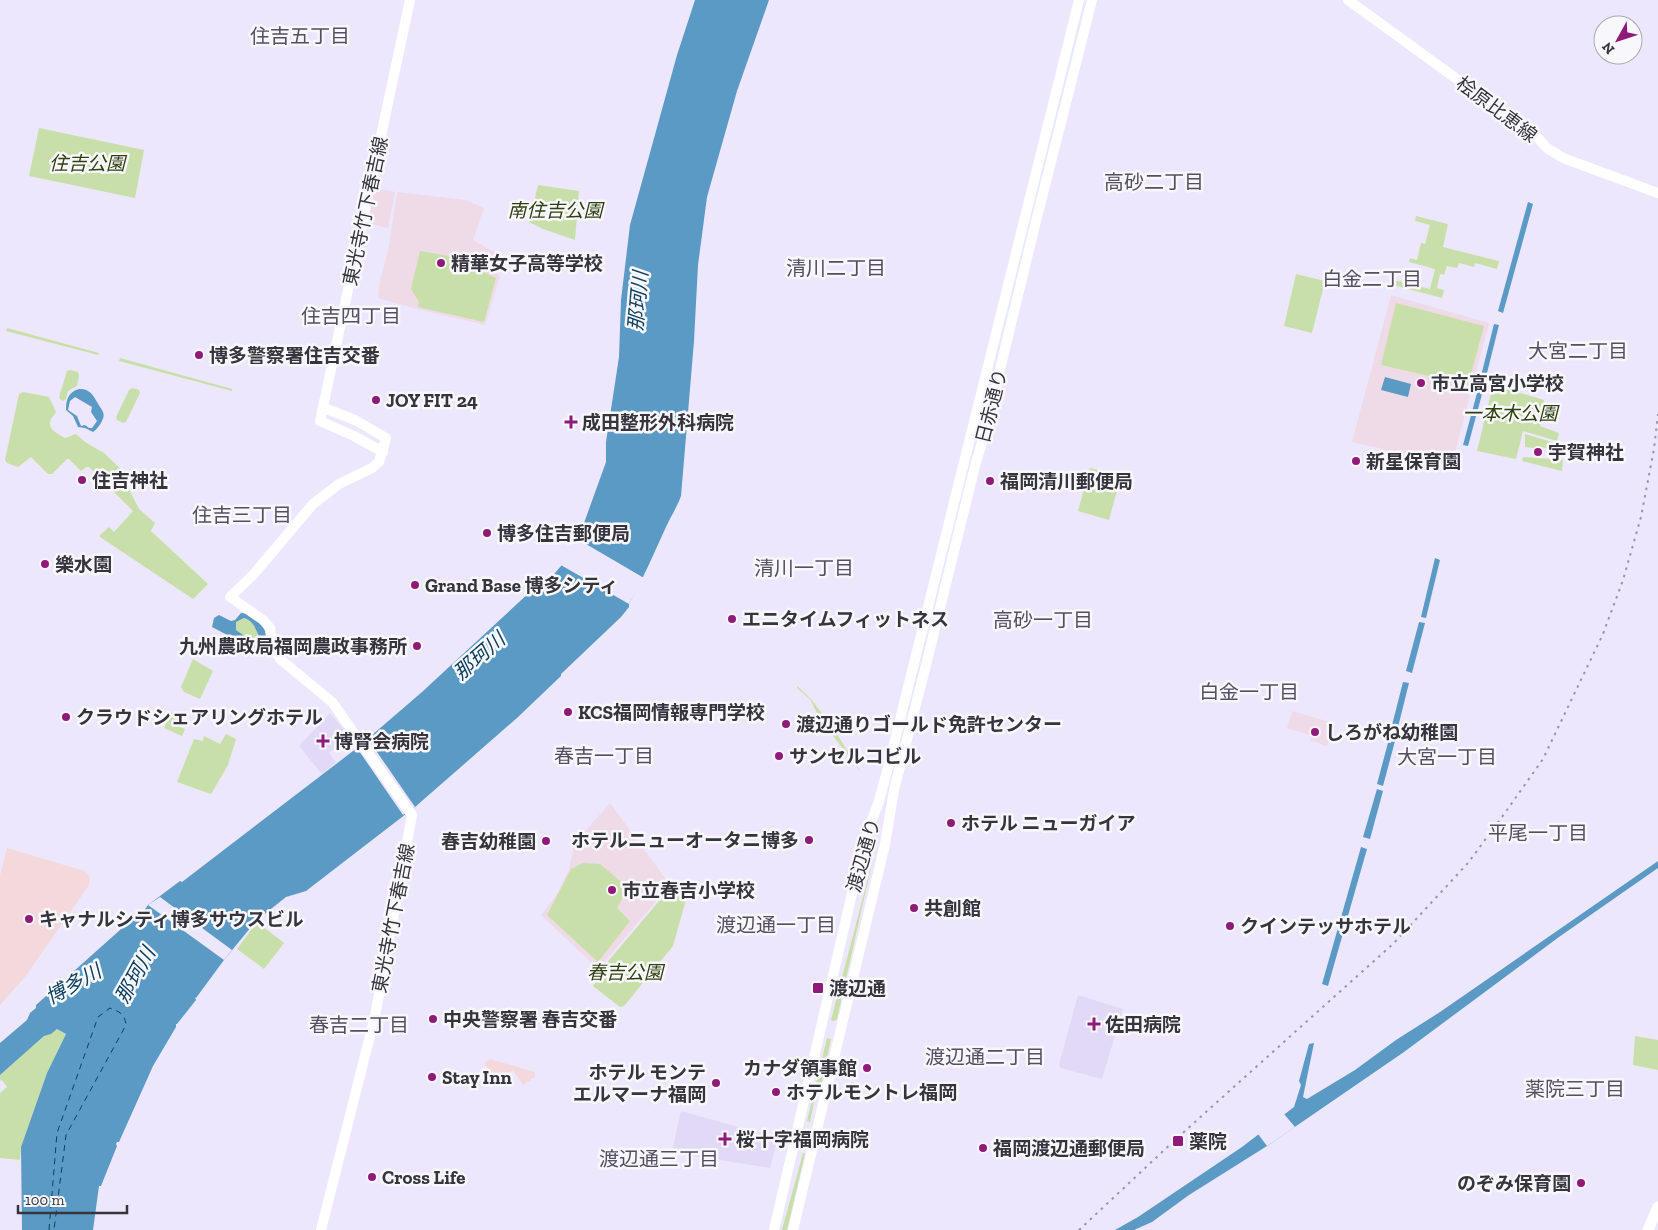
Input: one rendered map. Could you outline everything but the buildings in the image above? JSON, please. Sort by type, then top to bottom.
[{"type":"main road","name":"東光寺竹下春吉線","points":[[321,1230],[375,1016],[412,815],[332,702],[280,659],[272,646],[270,628],[263,620],[230,597],[253,575],[313,504],[339,484],[372,468],[379,462],[383,452],[320,421],[410,0]]},
{"type":"main road","name":"日赤通り","points":[[879,801],[1078,0]]},
{"type":"main road","name":"日赤通り","points":[[890,812],[1092,0]]},
{"type":"main road","name":"桧原比恵線","points":[[1348,0],[1563,158],[1658,193]]},
{"type":"main road","points":[[324,408],[356,420],[386,438],[383,452]]},
{"type":"main road","name":"渡辺通り","points":[[774,1230],[860,859],[879,801]]},
{"type":"main road","name":"渡辺通り","points":[[793,1230],[883,852],[890,812]]},
{"type":"main road","points":[[1648,1230],[1658,1207]]},
{"type":"shaded area","points":[[372,187],[395,192],[388,228],[365,223]]},
{"type":"shaded area","name":"精華女子高等学校","points":[[397,192],[466,200],[484,208],[473,240],[500,255],[494,271],[500,276],[485,325],[378,298],[379,286],[389,246]]},
{"type":"shaded area","name":"市立高宮小学校","points":[[1391,295],[1489,323],[1451,468],[1352,442]]},
{"type":"shaded area","name":"しろがね幼稚園","points":[[1292,711],[1333,723],[1327,746],[1311,741],[1312,736],[1287,728]]},
{"type":"shaded area","name":"博腎会病院","points":[[330,713],[349,736],[329,753],[336,762],[322,774],[299,746]]},
{"type":"shaded area","name":"市立春吉小学校","points":[[610,803],[670,885],[598,969],[541,915],[556,896],[569,870],[574,844]]},
{"type":"shaded area","name":"キャナルシティ博多サウスビル","points":[[7,848],[85,871],[90,878],[89,885],[25,977],[0,1005],[0,875]]},
{"type":"shaded area","name":"佐田病院","points":[[1078,995],[1123,1009],[1102,1079],[1060,1068],[1059,1065]]},
{"type":"shaded area","points":[[490,1059],[535,1072],[535,1077],[523,1085],[513,1070],[496,1082],[484,1063]]},
{"type":"shaded area","name":"桜十字福岡病院","points":[[681,1111],[774,1137],[777,1141],[770,1168],[675,1153],[672,1151]]},
{"type":"green space","name":"住吉公園","points":[[39,128],[144,150],[135,198],[29,176]]},
{"type":"green space","name":"南住吉公園","points":[[538,185],[579,191],[575,240],[529,222]]},
{"type":"green space","points":[[1416,216],[1448,224],[1443,247],[1499,261],[1497,269],[1475,263],[1474,267],[1459,263],[1457,268],[1447,266],[1444,275],[1440,274],[1437,288],[1444,290],[1442,298],[1389,284],[1390,279],[1430,289],[1435,269],[1409,262],[1410,258],[1417,260],[1421,243],[1425,244],[1430,225],[1415,221]]},
{"type":"green space","points":[[420,251],[449,256],[496,278],[484,322],[418,307],[419,302],[411,289]]},
{"type":"green space","points":[[1296,274],[1325,281],[1312,333],[1284,326]]},
{"type":"green space","points":[[1396,303],[1484,326],[1468,385],[1381,365]]},
{"type":"green space","points":[[7,328],[99,353],[98,355],[6,331]]},
{"type":"green space","points":[[120,358],[232,389],[232,391],[119,361]]},
{"type":"green space","points":[[67,371],[78,372],[77,386],[68,391],[66,399],[63,401],[59,397]]},
{"type":"green space","name":"一本木公園","points":[[1493,385],[1544,400],[1540,426],[1559,433],[1557,441],[1523,431],[1516,459],[1477,451]]},
{"type":"green space","points":[[132,388],[139,390],[140,393],[126,422],[123,423],[117,420],[116,417],[129,390]]},
{"type":"green space","points":[[23,392],[49,397],[56,412],[50,423],[54,431],[65,438],[76,434],[85,442],[104,453],[126,474],[128,487],[139,509],[155,523],[151,531],[208,584],[193,599],[100,537],[109,527],[114,532],[133,511],[89,467],[81,471],[67,459],[52,474],[48,474],[31,457],[18,467],[7,463],[5,460],[19,394]]},
{"type":"green space","points":[[1525,434],[1565,446],[1564,454],[1555,453],[1554,450],[1541,447],[1541,449],[1525,447]]},
{"type":"green space","points":[[1523,457],[1563,460],[1562,471],[1522,461]]},
{"type":"green space","points":[[1090,468],[1121,476],[1109,520],[1078,511]]},
{"type":"green space","points":[[244,618],[255,627],[261,639],[259,641],[249,639],[236,630],[236,622]]},
{"type":"green space","points":[[193,659],[213,671],[200,699],[184,692],[181,687]]},
{"type":"green space","points":[[797,686],[810,698],[831,725],[862,774],[819,717],[810,699]]},
{"type":"green space","points":[[171,712],[184,718],[180,727],[185,729],[182,736],[164,728]]},
{"type":"green space","points":[[226,734],[236,739],[228,765],[211,794],[177,782],[194,739],[203,741],[204,736],[220,744]]},
{"type":"green space","points":[[877,841],[837,1019],[834,1021],[831,1020]]},
{"type":"green space","points":[[583,863],[600,864],[620,881],[626,892],[617,908],[630,921],[598,962],[547,915],[571,869]]},
{"type":"green space","name":"春吉公園","points":[[689,889],[673,946],[624,1006],[620,1007],[593,986],[599,978],[599,972],[666,893]]},
{"type":"green space","points":[[257,922],[284,943],[264,969],[237,949]]},
{"type":"green space","points":[[57,1029],[66,1034],[47,1073],[21,1147],[20,1160],[0,1158],[0,1093],[7,1087],[2,1080],[0,1081],[0,1075],[44,1036],[51,1034]]},
{"type":"green space","points":[[1635,1036],[1658,1040],[1658,1070],[1633,1065]]},
{"type":"green space","points":[[827,1038],[831,1039],[821,1087],[815,1097],[810,1122],[807,1121]]},
{"type":"green space","points":[[803,1153],[805,1154],[787,1230],[782,1230]]},
{"type":"water","points":[[695,0],[769,0],[737,91],[707,197],[698,265],[694,341],[681,496],[629,607],[517,718],[415,807],[306,891],[286,897],[256,921],[195,997],[196,1000],[176,1024],[153,1066],[119,1142],[116,1144],[117,1146],[101,1186],[99,1186],[93,1230],[22,1230],[21,1147],[47,1073],[66,1034],[57,1029],[51,1034],[44,1036],[0,1075],[0,1043],[27,1020],[30,1013],[36,1008],[36,1005],[139,913],[141,915],[148,905],[180,881],[182,882],[357,748],[422,692],[531,591],[543,587],[561,566],[584,523],[606,462],[606,442],[619,357],[621,300],[630,225],[677,55]]},
{"type":"water","points":[[1528,202],[1533,204],[1503,313],[1498,311]]},
{"type":"water","points":[[1494,324],[1499,325],[1486,377],[1481,376]]},
{"type":"water","points":[[1385,377],[1411,384],[1408,397],[1381,390]]},
{"type":"water","points":[[1480,382],[1485,383],[1468,446],[1463,445]]},
{"type":"water","points":[[85,389],[90,392],[103,412],[103,420],[93,432],[78,427],[73,416],[66,410],[68,397],[72,392]],"holes":[[[75,397],[92,407],[91,412],[97,421],[92,428],[85,425],[81,426],[77,416],[68,410],[70,401]]]},
{"type":"water","points":[[1435,558],[1440,560],[1426,618],[1421,617]]},
{"type":"water","points":[[241,613],[251,616],[260,622],[266,636],[266,641],[262,643],[263,645],[259,648],[250,647],[212,627],[214,618],[219,615],[231,621],[235,620]],"holes":[[[244,618],[253,624],[261,639],[259,641],[249,639],[236,630],[236,622]]]},
{"type":"water","points":[[1419,622],[1425,623],[1412,673],[1406,671]]},
{"type":"water","points":[[1403,682],[1409,683],[1396,735],[1390,733]]},
{"type":"water","points":[[1389,739],[1395,741],[1383,786],[1377,784]]},
{"type":"water","points":[[1377,789],[1383,791],[1370,839],[1363,837]]},
{"type":"water","points":[[1361,847],[1367,849],[1328,986],[1322,984]]},
{"type":"water","points":[[1658,861],[1658,868],[1559,937],[1404,1052],[1267,1146],[1189,1195],[1152,1222],[1134,1230],[1115,1230],[1138,1217],[1242,1147],[1294,1107],[1301,1085],[1299,1081],[1309,1044],[1314,1043],[1303,1097],[1307,1099],[1355,1070]]},
{"type":"pier","points":[[574,537],[644,578],[629,604],[559,564]]},
{"type":"pier","points":[[368,739],[415,807],[403,815],[357,748]]},
{"type":"pier","points":[[160,897],[232,950],[224,960],[148,905]]},
{"type":"pier","points":[[1284,1114],[1295,1127],[1267,1146],[1258,1134]]},
{"type":"ferry route","points":[[49,1230],[57,1133],[98,1017],[110,1008],[121,1014],[126,1025],[66,1135],[54,1230]]},
{"type":"railway","points":[[1079,1230],[1176,1139],[1394,943],[1468,863],[1507,810],[1543,759],[1603,634],[1623,580],[1641,517],[1654,449],[1658,414]]},
{"type":"place","name":"精華女子高等学校","points":[[441,263]]},
{"type":"place","name":"博多警察署住吉交番","points":[[199,355]]},
{"type":"place","name":"市立高宮小学校","points":[[1421,383]]},
{"type":"place","name":"JOY FIT 24","points":[[376,400]]},
{"type":"place","name":"成田整形外科病院","points":[[571,422]]},
{"type":"place","name":"宇賀神社","points":[[1538,452]]},
{"type":"place","name":"新星保育園","points":[[1356,461]]},
{"type":"place","name":"住吉神社","points":[[82,480]]},
{"type":"place","name":"福岡清川郵便局","points":[[990,481]]},
{"type":"place","name":"博多住吉郵便局","points":[[487,533]]},
{"type":"place","name":"樂水園","points":[[45,564]]},
{"type":"place","name":"Grand Base 博多シティ","points":[[415,585]]},
{"type":"place","name":"エニタイムフィットネス","points":[[732,619]]},
{"type":"place","name":"九州農政局福岡農政事務所","points":[[417,646]]},
{"type":"place","name":"KCS福岡情報専門学校","points":[[568,712]]},
{"type":"place","name":"クラウドシェアリングホテル","points":[[66,717]]},
{"type":"place","name":"渡辺通りゴールド免許センター","points":[[786,724]]},
{"type":"place","name":"しろがね幼稚園","points":[[1315,732]]},
{"type":"place","name":"博腎会病院","points":[[323,741]]},
{"type":"place","name":"サンセルコビル","points":[[779,756]]},
{"type":"place","name":"ホテル ニューガイア","points":[[951,823]]},
{"type":"place","name":"ホテルニューオータニ博多","points":[[809,840]]},
{"type":"place","name":"春吉幼稚園","points":[[546,841]]},
{"type":"place","name":"市立春吉小学校","points":[[612,890]]},
{"type":"place","name":"共創館","points":[[914,908]]},
{"type":"place","name":"キャナルシティ博多サウスビル","points":[[29,919]]},
{"type":"place","name":"クインテッサホテル","points":[[1230,926]]},
{"type":"place","name":"渡辺通","points":[[818,988]]},
{"type":"place","name":"中央警察署 春吉交番","points":[[433,1019]]},
{"type":"place","name":"佐田病院","points":[[1094,1024]]},
{"type":"place","name":"カナダ領事館","points":[[867,1068]]},
{"type":"place","name":"Stay Inn","points":[[432,1077]]},
{"type":"place","name":"ホテル モンテ エルマーナ福岡","points":[[716,1083]]},
{"type":"place","name":"ホテルモントレ福岡","points":[[776,1092]]},
{"type":"place","name":"桜十字福岡病院","points":[[725,1139]]},
{"type":"place","name":"薬院","points":[[1178,1141]]},
{"type":"place","name":"福岡渡辺通郵便局","points":[[983,1148]]},
{"type":"place","name":"Cross Life","points":[[372,1177]]},
{"type":"place","name":"のぞみ保育園","points":[[1581,1183]]},
{"type":"district","name":"住吉五丁目","points":[[300,36]]},
{"type":"district","name":"高砂二丁目","points":[[1154,182]]},
{"type":"district","name":"清川二丁目","points":[[836,268]]},
{"type":"district","name":"白金二丁目","points":[[1372,279]]},
{"type":"district","name":"住吉四丁目","points":[[351,316]]},
{"type":"district","name":"大宮二丁目","points":[[1578,351]]},
{"type":"district","name":"住吉三丁目","points":[[242,515]]},
{"type":"district","name":"清川一丁目","points":[[804,568]]},
{"type":"district","name":"高砂一丁目","points":[[1043,620]]},
{"type":"district","name":"白金一丁目","points":[[1249,692]]},
{"type":"district","name":"春吉一丁目","points":[[604,756]]},
{"type":"district","name":"大宮一丁目","points":[[1447,757]]},
{"type":"district","name":"平尾一丁目","points":[[1538,833]]},
{"type":"district","name":"渡辺通一丁目","points":[[776,925]]},
{"type":"district","name":"春吉二丁目","points":[[359,1025]]},
{"type":"district","name":"渡辺通二丁目","points":[[985,1057]]},
{"type":"district","name":"薬院三丁目","points":[[1575,1089]]},
{"type":"district","name":"渡辺通三丁目","points":[[659,1159]]},
{"type":"water label","name":"那珂川","points":[[638,301]]},
{"type":"water label","name":"那珂川","points":[[479,656]]},
{"type":"water label","name":"那珂川","points":[[135,975]]},
{"type":"water label","name":"博多川","points":[[73,984]]}]
